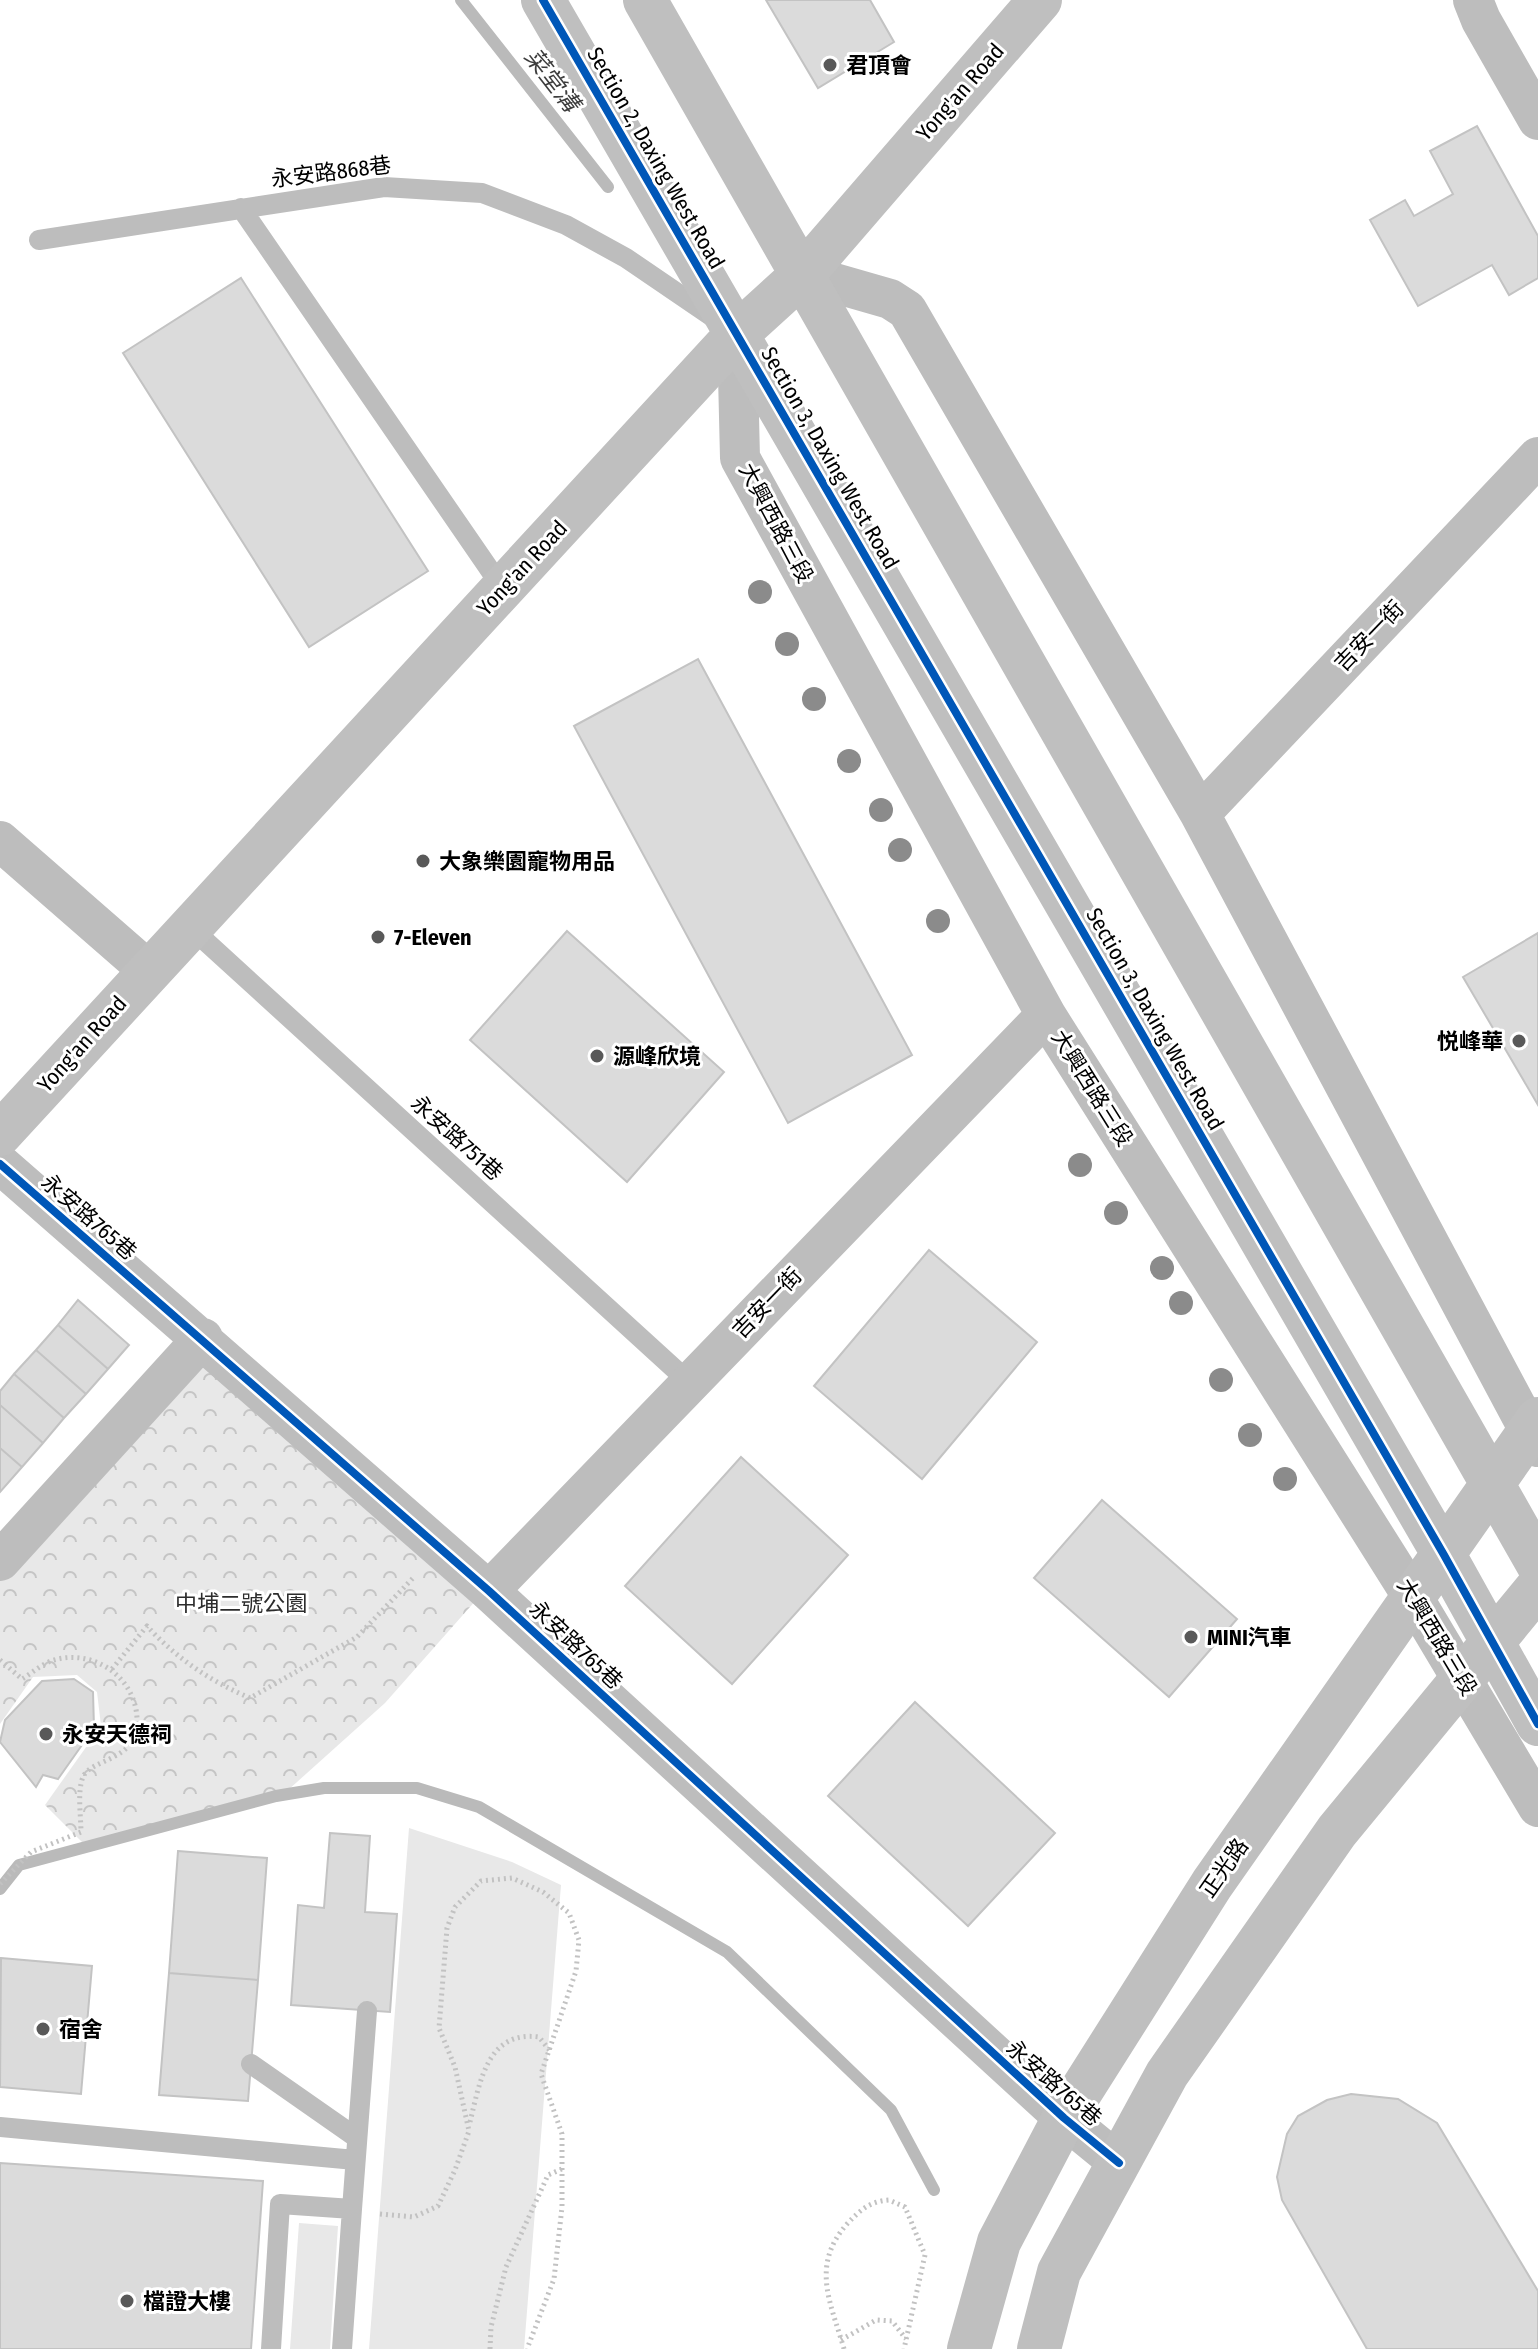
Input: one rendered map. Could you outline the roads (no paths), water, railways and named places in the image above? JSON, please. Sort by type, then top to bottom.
[{"type":"street","name":"Section 2, Daxing West Road","points":[[543,0],[737,334]]},
{"type":"street","points":[[645,0],[1538,1564]]},
{"type":"street","name":"Yong'an Road","points":[[0,1134],[737,334],[803,274],[1040,0]]},
{"type":"street","points":[[1473,0],[1481,20],[1538,120]]},
{"type":"street","points":[[803,274],[890,299],[907,310],[1200,814],[1535,1433]]},
{"type":"street","name":"大興西路三段","points":[[737,334],[740,458],[1046,1015],[1414,1599],[1538,1807]]},
{"type":"street","name":"Section 3, Daxing West Road","points":[[737,334],[1444,1555],[1538,1724]]},
{"type":"street","name":"吉安一街","points":[[1200,814],[1538,457]]},
{"type":"street","points":[[0,841],[149,971]]},
{"type":"street","name":"吉安一街","points":[[489,1591],[1046,1015]]},
{"type":"street","name":"永安路765巷","points":[[0,1164],[203,1338],[489,1591],[1064,2118],[1119,2163]]},
{"type":"street","points":[[0,1561],[203,1338]]},
{"type":"street","name":"正光路","points":[[969,2349],[999,2242],[1064,2118],[1212,1884],[1492,1487],[1535,1433]]},
{"type":"street","points":[[1039,2349],[1059,2272],[1167,2074],[1337,1831],[1538,1587]]},
{"type":"lane","name":"永安路868巷","points":[[39,240],[384,187],[482,193],[566,225],[626,258],[737,334]]},
{"type":"lane","points":[[241,208],[503,589]]},
{"type":"lane","name":"永安路751巷","points":[[191,928],[690,1383]]},
{"type":"lane","points":[[342,2349],[367,2011]]},
{"type":"lane","points":[[251,2064],[357,2138]]},
{"type":"lane","points":[[0,2127],[355,2160]]},
{"type":"lane","points":[[271,2349],[280,2204],[352,2209]]},
{"type":"waterway","name":"菜堂溝","points":[[461,0],[608,187]]},
{"type":"waterway","points":[[0,1889],[19,1865],[276,1796],[324,1788],[417,1788],[479,1807],[727,1952],[891,2110],[934,2190]]},
{"type":"place","name":"君頂會","points":[[830,65]]},
{"type":"place","name":"大象樂園寵物用品","points":[[423,861]]},
{"type":"place","name":"7-Eleven","points":[[378,937]]},
{"type":"place","name":"悦峰華","points":[[1519,1041]]},
{"type":"place","name":"源峰欣境","points":[[597,1056]]},
{"type":"place","name":"MINI汽車","points":[[1191,1637]]},
{"type":"place","name":"永安天德祠","points":[[46,1734]]},
{"type":"place","name":"宿舍","points":[[43,2029]]},
{"type":"place","name":"檔證大樓","points":[[127,2301]]},
{"type":"park label","name":"中埔二號公園","points":[[241,1603]]}]
